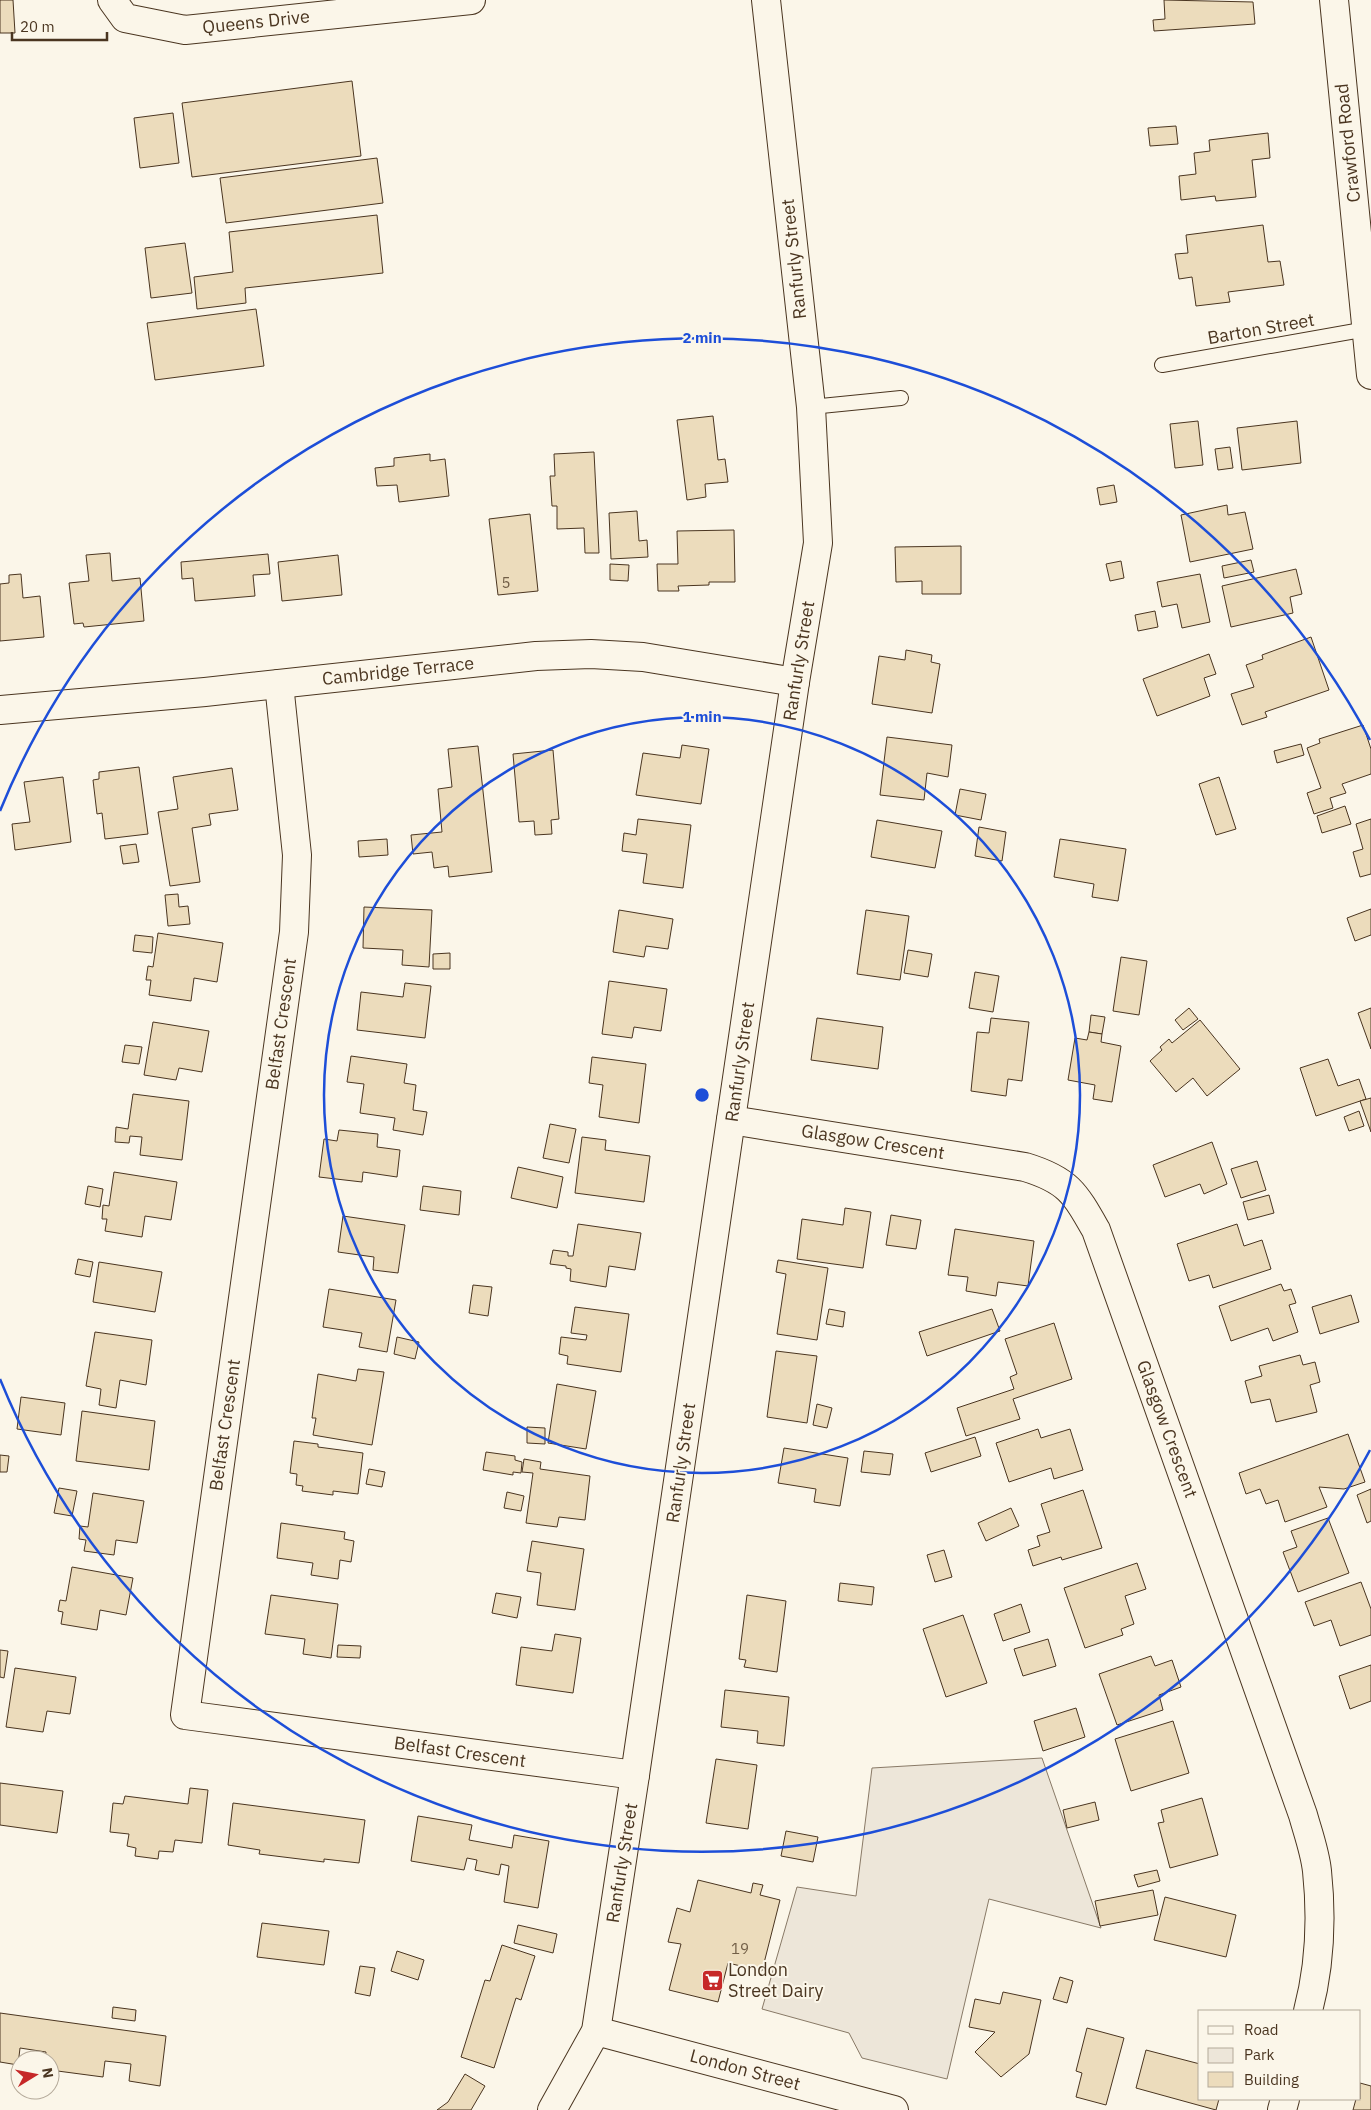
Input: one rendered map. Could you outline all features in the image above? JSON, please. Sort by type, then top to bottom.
[{"type":"street","name":"Queens Drive","points":[[118,9],[185,30],[471,0]]},
{"type":"street","name":"Ranfurly Street","points":[[552,2110],[596,2031],[795,682],[818,543],[810,407],[766,0]]},
{"type":"street","name":"Crawford Road","points":[[1334,0],[1371,375]]},
{"type":"street","name":"Cambridge Terrace","points":[[0,710],[279,684],[536,656],[591,654],[643,657],[795,682]]},
{"type":"street","name":"Belfast Crescent","points":[[279,684],[297,855],[294,932],[185,1715],[635,1775]]},
{"type":"street","name":"Glasgow Crescent","points":[[731,1120],[1026,1167],[1050,1174],[1068,1188],[1079,1200],[1096,1230],[1303,1815],[1317,1869],[1321,1929],[1314,1986],[1308,2010]]},
{"type":"street","name":"London Street","points":[[596,2031],[894,2110]]},
{"type":"lane","name":"Barton Street","points":[[1162,365],[1366,329]]},
{"type":"lane","points":[[810,407],[901,398]]},
{"type":"green space","points":[[1042,1758],[1101,1928],[989,1899],[947,2079],[862,2058],[849,2033],[762,2009],[797,1887],[856,1896],[872,1768]]},
{"type":"building","points":[[0,0],[13,0],[15,33],[0,33]]},
{"type":"building","points":[[1164,0],[1253,2],[1255,24],[1154,31],[1153,20],[1165,19]]},
{"type":"building","points":[[352,81],[361,156],[192,177],[182,103]]},
{"type":"building","points":[[173,113],[179,163],[140,168],[134,118]]},
{"type":"building","points":[[1176,126],[1178,144],[1150,146],[1148,128]]},
{"type":"building","points":[[1268,133],[1270,158],[1252,160],[1256,197],[1216,201],[1215,196],[1181,200],[1179,176],[1196,174],[1194,153],[1210,151],[1209,140]]},
{"type":"building","points":[[377,158],[383,203],[226,223],[220,178]]},
{"type":"building","points":[[377,215],[383,273],[245,288],[246,303],[197,309],[194,277],[233,272],[229,232]]},
{"type":"building","points":[[1263,225],[1268,262],[1280,261],[1284,285],[1228,292],[1230,302],[1196,306],[1192,277],[1179,279],[1175,254],[1188,253],[1186,235]]},
{"type":"building","points":[[185,243],[192,293],[151,298],[145,248]]},
{"type":"building","points":[[256,309],[264,366],[155,380],[147,323]]},
{"type":"building","points":[[713,416],[718,460],[725,459],[728,482],[705,484],[706,497],[687,500],[677,420]]},
{"type":"building","points":[[1198,421],[1203,465],[1175,468],[1170,424]]},
{"type":"building","points":[[1297,421],[1301,463],[1242,470],[1237,428]]},
{"type":"building","points":[[1230,447],[1233,468],[1218,470],[1215,449]]},
{"type":"building","points":[[594,452],[599,553],[585,553],[584,528],[557,529],[557,506],[552,506],[550,476],[555,476],[554,454]]},
{"type":"building","points":[[430,454],[430,461],[445,459],[449,496],[399,502],[397,485],[377,486],[375,468],[394,466],[394,458]]},
{"type":"building","points":[[1114,485],[1117,502],[1100,505],[1097,488]]},
{"type":"building","points":[[1227,505],[1228,515],[1245,512],[1253,549],[1190,562],[1181,515]]},
{"type":"building","points":[[637,511],[639,541],[647,540],[648,557],[611,559],[609,513]]},
{"type":"building","points":[[530,514],[538,591],[498,595],[489,519]]},
{"type":"building","points":[[734,530],[735,582],[709,582],[709,585],[678,586],[679,591],[658,591],[657,564],[678,564],[677,531]]},
{"type":"building","points":[[961,546],[961,594],[922,594],[922,581],[896,582],[895,547]]},
{"type":"building","points":[[110,553],[112,581],[140,578],[144,621],[84,627],[83,623],[74,624],[69,583],[89,581],[86,555]]},
{"type":"building","points":[[268,554],[270,574],[253,575],[255,596],[195,601],[193,578],[182,579],[181,562]]},
{"type":"building","points":[[338,555],[342,595],[282,601],[278,562]]},
{"type":"building","points":[[1251,560],[1254,572],[1224,578],[1222,566]]},
{"type":"building","points":[[1121,561],[1124,578],[1110,581],[1106,564]]},
{"type":"building","points":[[610,564],[629,565],[628,581],[610,580]]},
{"type":"building","points":[[1296,569],[1302,594],[1290,597],[1293,613],[1231,627],[1222,586]]},
{"type":"building","points":[[21,574],[23,598],[40,596],[44,637],[0,641],[0,584],[9,583],[9,575]]},
{"type":"building","points":[[1200,574],[1210,622],[1182,628],[1177,604],[1162,607],[1157,582]]},
{"type":"building","points":[[1155,611],[1158,627],[1138,631],[1135,615]]},
{"type":"building","points":[[1311,637],[1329,690],[1265,712],[1267,717],[1242,725],[1231,694],[1254,687],[1246,665],[1263,659],[1262,655]]},
{"type":"building","points":[[906,650],[932,655],[931,662],[940,664],[932,713],[872,704],[879,656],[905,660]]},
{"type":"building","points":[[1209,654],[1216,674],[1204,678],[1210,696],[1157,716],[1143,679]]},
{"type":"building","points":[[1363,725],[1371,749],[1371,774],[1342,784],[1346,793],[1330,798],[1333,808],[1314,814],[1307,793],[1321,788],[1307,748],[1320,743],[1319,739]]},
{"type":"building","points":[[887,737],[952,745],[948,777],[927,773],[924,800],[880,795]]},
{"type":"building","points":[[1301,744],[1304,755],[1277,763],[1274,751]]},
{"type":"building","points":[[682,745],[709,749],[701,804],[636,795],[643,753],[680,758]]},
{"type":"building","points":[[478,746],[492,872],[449,877],[448,866],[434,868],[432,852],[413,854],[411,835],[442,832],[438,789],[452,787],[448,749]]},
{"type":"building","points":[[553,750],[559,819],[551,820],[552,834],[535,835],[534,821],[519,822],[513,754]]},
{"type":"building","points":[[139,767],[148,834],[105,839],[102,813],[97,814],[93,780],[99,779],[99,772]]},
{"type":"building","points":[[232,768],[238,810],[209,814],[211,825],[192,828],[200,882],[170,886],[158,812],[178,809],[173,777]]},
{"type":"building","points":[[63,777],[71,842],[15,850],[12,824],[30,822],[24,782]]},
{"type":"building","points":[[1219,777],[1236,829],[1216,835],[1199,784]]},
{"type":"building","points":[[960,789],[986,794],[981,820],[955,815]]},
{"type":"building","points":[[1345,806],[1351,824],[1322,833],[1317,816]]},
{"type":"building","points":[[638,819],[691,825],[683,888],[643,883],[647,854],[622,851],[624,833],[636,835]]},
{"type":"building","points":[[1371,819],[1371,874],[1360,877],[1353,852],[1363,849],[1356,824]]},
{"type":"building","points":[[877,820],[942,831],[935,868],[871,857]]},
{"type":"building","points":[[979,827],[1006,832],[1002,861],[975,856]]},
{"type":"building","points":[[387,839],[388,855],[359,857],[358,841]]},
{"type":"building","points":[[1060,839],[1126,849],[1118,901],[1092,897],[1094,884],[1054,877]]},
{"type":"building","points":[[136,844],[139,862],[123,864],[120,846]]},
{"type":"building","points":[[178,894],[179,907],[188,906],[190,924],[168,926],[165,895]]},
{"type":"building","points":[[364,907],[432,910],[429,967],[402,965],[403,950],[363,948]]},
{"type":"building","points":[[1371,909],[1371,935],[1355,941],[1347,918]]},
{"type":"building","points":[[619,910],[673,919],[668,949],[646,946],[644,957],[613,952]]},
{"type":"building","points":[[866,910],[909,916],[900,980],[857,974]]},
{"type":"building","points":[[158,933],[223,943],[217,982],[194,978],[191,1001],[149,995],[151,980],[146,980],[148,966],[153,967]]},
{"type":"building","points":[[135,935],[153,937],[152,953],[133,951]]},
{"type":"building","points":[[908,950],[932,954],[928,977],[904,973]]},
{"type":"building","points":[[450,953],[450,969],[433,969],[433,954]]},
{"type":"building","points":[[1121,957],[1147,961],[1139,1015],[1113,1011]]},
{"type":"building","points":[[975,972],[999,976],[993,1012],[969,1008]]},
{"type":"building","points":[[609,981],[667,989],[661,1031],[634,1027],[632,1038],[602,1034]]},
{"type":"building","points":[[405,983],[431,986],[425,1038],[357,1030],[361,992],[403,997]]},
{"type":"building","points":[[1189,1008],[1198,1019],[1183,1030],[1175,1020]]},
{"type":"building","points":[[1371,1008],[1371,1049],[1358,1013]]},
{"type":"building","points":[[1091,1015],[1105,1017],[1102,1034],[1089,1032]]},
{"type":"building","points":[[817,1018],[883,1027],[878,1069],[811,1060]]},
{"type":"building","points":[[991,1018],[1029,1022],[1022,1081],[1008,1079],[1006,1096],[971,1091],[977,1032],[989,1033]]},
{"type":"building","points":[[1200,1020],[1240,1069],[1207,1096],[1193,1078],[1176,1092],[1150,1061],[1162,1050],[1160,1047],[1169,1039],[1172,1043]]},
{"type":"building","points":[[153,1022],[209,1031],[202,1072],[179,1068],[176,1080],[144,1075]]},
{"type":"building","points":[[1089,1032],[1102,1034],[1101,1042],[1121,1046],[1112,1102],[1093,1099],[1095,1085],[1068,1080],[1075,1038],[1087,1040]]},
{"type":"building","points":[[125,1045],[142,1047],[139,1064],[122,1062]]},
{"type":"building","points":[[351,1056],[407,1064],[404,1083],[416,1085],[413,1110],[427,1112],[423,1135],[393,1130],[395,1118],[360,1113],[364,1084],[347,1082]]},
{"type":"building","points":[[592,1057],[646,1064],[639,1123],[599,1117],[603,1085],[589,1083]]},
{"type":"building","points":[[1328,1059],[1338,1086],[1359,1079],[1366,1099],[1316,1116],[1300,1068]]},
{"type":"building","points":[[133,1094],[189,1101],[182,1160],[140,1155],[142,1137],[130,1136],[129,1143],[115,1142],[116,1127],[128,1129]]},
{"type":"building","points":[[1371,1098],[1371,1132],[1360,1101]]},
{"type":"building","points":[[1359,1111],[1364,1126],[1349,1131],[1344,1117]]},
{"type":"building","points":[[550,1124],[576,1129],[569,1163],[543,1158]]},
{"type":"building","points":[[339,1130],[378,1134],[377,1147],[400,1150],[397,1177],[363,1172],[362,1182],[319,1177],[324,1139],[337,1141]]},
{"type":"building","points":[[582,1137],[606,1140],[605,1150],[650,1156],[644,1202],[575,1193]]},
{"type":"building","points":[[1212,1142],[1227,1184],[1204,1194],[1200,1184],[1165,1197],[1153,1165]]},
{"type":"building","points":[[1257,1161],[1266,1190],[1241,1198],[1231,1169]]},
{"type":"building","points":[[518,1167],[563,1177],[557,1208],[511,1198]]},
{"type":"building","points":[[114,1172],[177,1182],[171,1220],[145,1216],[142,1237],[105,1231],[107,1219],[102,1219],[103,1205],[109,1206]]},
{"type":"building","points":[[88,1186],[103,1189],[100,1207],[85,1204]]},
{"type":"building","points":[[423,1186],[461,1191],[459,1215],[420,1210]]},
{"type":"building","points":[[1269,1195],[1274,1213],[1248,1220],[1243,1202]]},
{"type":"building","points":[[845,1208],[871,1212],[863,1268],[797,1259],[802,1219],[843,1225]]},
{"type":"building","points":[[891,1215],[921,1220],[916,1249],[886,1245]]},
{"type":"building","points":[[343,1216],[405,1225],[398,1273],[373,1270],[374,1257],[338,1252]]},
{"type":"building","points":[[578,1224],[641,1233],[635,1270],[609,1266],[606,1287],[570,1281],[571,1269],[566,1268],[566,1266],[550,1264],[553,1250],[568,1252],[568,1256],[573,1256]]},
{"type":"building","points":[[1237,1224],[1244,1246],[1262,1240],[1271,1269],[1213,1288],[1209,1275],[1189,1281],[1177,1244]]},
{"type":"building","points":[[955,1229],[1034,1241],[1028,1286],[998,1282],[996,1296],[966,1291],[968,1277],[948,1275]]},
{"type":"building","points":[[78,1259],[93,1262],[90,1277],[75,1274]]},
{"type":"building","points":[[778,1260],[828,1268],[817,1340],[777,1334],[786,1274],[776,1272]]},
{"type":"building","points":[[99,1262],[162,1272],[155,1312],[93,1302]]},
{"type":"building","points":[[1281,1284],[1284,1291],[1291,1289],[1296,1303],[1289,1305],[1298,1332],[1273,1341],[1268,1328],[1231,1341],[1219,1306]]},
{"type":"building","points":[[473,1285],[492,1287],[488,1316],[469,1313]]},
{"type":"building","points":[[329,1289],[396,1300],[387,1352],[359,1347],[362,1333],[323,1327]]},
{"type":"building","points":[[1351,1295],[1359,1322],[1320,1334],[1312,1307]]},
{"type":"building","points":[[575,1307],[629,1314],[621,1372],[567,1364],[568,1356],[559,1354],[561,1337],[586,1340],[587,1335],[571,1333]]},
{"type":"building","points":[[829,1309],[845,1312],[843,1327],[826,1324]]},
{"type":"building","points":[[992,1309],[1000,1331],[927,1356],[919,1332]]},
{"type":"building","points":[[1054,1323],[1072,1379],[1013,1399],[1020,1419],[966,1436],[957,1408],[1014,1389],[1010,1377],[1017,1374],[1005,1339]]},
{"type":"building","points":[[95,1332],[152,1340],[146,1385],[120,1380],[116,1408],[99,1405],[101,1389],[86,1386]]},
{"type":"building","points":[[397,1337],[419,1342],[415,1359],[394,1354]]},
{"type":"building","points":[[776,1351],[817,1356],[807,1423],[767,1417]]},
{"type":"building","points":[[1300,1355],[1303,1365],[1315,1362],[1320,1382],[1310,1385],[1317,1412],[1276,1422],[1270,1399],[1251,1403],[1245,1381],[1262,1376],[1259,1366]]},
{"type":"building","points":[[358,1369],[384,1372],[372,1445],[313,1435],[316,1418],[312,1418],[318,1374],[356,1381]]},
{"type":"building","points":[[557,1384],[596,1391],[586,1449],[548,1443]]},
{"type":"building","points":[[21,1397],[65,1403],[61,1435],[17,1429]]},
{"type":"building","points":[[817,1404],[832,1408],[827,1428],[813,1425]]},
{"type":"building","points":[[82,1411],[155,1421],[149,1470],[76,1461]]},
{"type":"building","points":[[527,1427],[545,1428],[545,1444],[527,1443]]},
{"type":"building","points":[[1038,1429],[1041,1438],[1070,1429],[1083,1470],[1054,1479],[1051,1468],[1009,1482],[996,1443]]},
{"type":"building","points":[[1348,1434],[1365,1482],[1344,1489],[1319,1487],[1327,1507],[1285,1522],[1278,1500],[1266,1504],[1260,1489],[1246,1494],[1239,1473]]},
{"type":"building","points":[[975,1437],[981,1456],[931,1472],[925,1453]]},
{"type":"building","points":[[294,1441],[318,1444],[318,1447],[363,1453],[358,1494],[333,1491],[333,1495],[302,1491],[303,1486],[296,1485],[297,1474],[290,1473]]},
{"type":"building","points":[[784,1448],[848,1458],[840,1506],[814,1502],[816,1489],[778,1483]]},
{"type":"building","points":[[864,1451],[893,1454],[890,1475],[861,1472]]},
{"type":"building","points":[[486,1452],[515,1456],[515,1460],[522,1462],[521,1473],[513,1472],[513,1475],[483,1470]]},
{"type":"building","points":[[0,1455],[9,1456],[7,1472],[0,1472]]},
{"type":"building","points":[[524,1459],[541,1462],[540,1469],[590,1476],[585,1520],[559,1517],[557,1527],[526,1523],[533,1473],[522,1472]]},
{"type":"building","points":[[369,1469],[385,1472],[382,1487],[366,1484]]},
{"type":"building","points":[[59,1488],[77,1491],[72,1516],[54,1513]]},
{"type":"building","points":[[1371,1489],[1371,1521],[1367,1523],[1357,1495]]},
{"type":"building","points":[[1083,1490],[1102,1548],[1062,1560],[1061,1557],[1033,1566],[1028,1550],[1040,1546],[1037,1536],[1050,1532],[1041,1504]]},
{"type":"building","points":[[507,1492],[524,1496],[521,1511],[504,1508]]},
{"type":"building","points":[[93,1493],[144,1501],[137,1543],[116,1540],[114,1555],[84,1551],[86,1540],[79,1539],[80,1526],[88,1527]]},
{"type":"building","points":[[1011,1508],[1019,1526],[986,1541],[978,1523]]},
{"type":"building","points":[[1328,1518],[1349,1573],[1298,1592],[1283,1552],[1297,1547],[1291,1531]]},
{"type":"building","points":[[281,1523],[345,1532],[344,1539],[354,1541],[351,1562],[340,1560],[338,1579],[311,1575],[313,1563],[277,1558]]},
{"type":"building","points":[[532,1541],[584,1549],[575,1610],[537,1605],[541,1573],[527,1571]]},
{"type":"building","points":[[944,1550],[952,1577],[935,1582],[927,1555]]},
{"type":"building","points":[[1137,1563],[1146,1589],[1125,1596],[1134,1624],[1121,1629],[1123,1635],[1085,1648],[1064,1588]]},
{"type":"building","points":[[72,1567],[133,1578],[126,1615],[100,1610],[97,1630],[61,1624],[63,1612],[58,1611],[60,1600],[66,1601]]},
{"type":"building","points":[[1361,1582],[1371,1609],[1371,1635],[1340,1646],[1331,1620],[1314,1626],[1305,1602]]},
{"type":"building","points":[[840,1583],[874,1587],[872,1605],[838,1601]]},
{"type":"building","points":[[496,1593],[521,1597],[517,1618],[492,1613]]},
{"type":"building","points":[[271,1595],[338,1604],[331,1658],[303,1654],[305,1639],[265,1634]]},
{"type":"building","points":[[747,1595],[786,1601],[777,1672],[744,1667],[746,1660],[739,1659]]},
{"type":"building","points":[[1021,1604],[1030,1632],[1003,1641],[994,1614]]},
{"type":"building","points":[[963,1615],[987,1683],[946,1697],[923,1629]]},
{"type":"building","points":[[555,1634],[581,1638],[573,1693],[516,1685],[521,1647],[552,1651]]},
{"type":"building","points":[[1048,1639],[1056,1666],[1023,1676],[1014,1649]]},
{"type":"building","points":[[338,1645],[361,1646],[360,1658],[337,1657]]},
{"type":"building","points":[[0,1650],[8,1651],[4,1678],[0,1677]]},
{"type":"building","points":[[1151,1656],[1155,1666],[1172,1660],[1181,1687],[1159,1695],[1163,1710],[1117,1725],[1099,1674]]},
{"type":"building","points":[[1371,1665],[1371,1701],[1350,1709],[1339,1676]]},
{"type":"building","points":[[15,1668],[76,1677],[70,1714],[47,1711],[43,1732],[6,1727]]},
{"type":"building","points":[[725,1690],[789,1697],[784,1746],[757,1743],[758,1731],[721,1727]]},
{"type":"building","points":[[1076,1708],[1085,1737],[1043,1751],[1034,1721]]},
{"type":"building","points":[[1173,1721],[1189,1773],[1131,1791],[1115,1739]]},
{"type":"building","points":[[716,1759],[757,1765],[748,1829],[706,1823]]},
{"type":"building","points":[[0,1783],[63,1791],[57,1833],[0,1825]]},
{"type":"building","points":[[190,1788],[208,1790],[202,1843],[175,1840],[173,1852],[159,1851],[158,1859],[135,1856],[136,1848],[127,1846],[129,1834],[110,1832],[113,1803],[123,1804],[125,1796],[188,1804]]},
{"type":"building","points":[[1202,1798],[1218,1855],[1170,1868],[1158,1823],[1164,1822],[1161,1810]]},
{"type":"building","points":[[1095,1802],[1099,1820],[1067,1828],[1063,1810]]},
{"type":"building","points":[[233,1803],[365,1820],[359,1863],[324,1859],[324,1862],[259,1854],[260,1850],[228,1845]]},
{"type":"building","points":[[418,1816],[472,1825],[469,1840],[512,1848],[514,1835],[549,1841],[538,1908],[504,1902],[509,1866],[501,1864],[499,1875],[475,1870],[477,1860],[467,1858],[464,1870],[411,1861]]},
{"type":"building","points":[[786,1831],[818,1837],[813,1862],[781,1856]]},
{"type":"building","points":[[1157,1870],[1160,1881],[1138,1887],[1134,1875]]},
{"type":"building","points":[[698,1880],[751,1893],[753,1883],[763,1885],[760,1895],[780,1900],[762,1971],[728,1963],[718,2002],[669,1990],[681,1944],[668,1942],[677,1908],[690,1912]]},
{"type":"building","points":[[1153,1890],[1158,1915],[1100,1926],[1095,1901]]},
{"type":"building","points":[[1165,1897],[1236,1915],[1226,1957],[1154,1940]]},
{"type":"building","points":[[262,1923],[329,1931],[324,1965],[257,1957]]},
{"type":"building","points":[[518,1925],[557,1934],[553,1953],[514,1943]]},
{"type":"building","points":[[502,1945],[535,1956],[521,2000],[516,1998],[494,2068],[461,2057],[485,1980],[490,1981]]},
{"type":"building","points":[[397,1951],[424,1960],[418,1980],[391,1971]]},
{"type":"building","points":[[360,1966],[375,1968],[370,1996],[355,1993]]},
{"type":"building","points":[[1060,1977],[1073,1981],[1067,2003],[1053,1999]]},
{"type":"building","points":[[1003,1992],[1041,2000],[1029,2054],[1001,2077],[975,2052],[995,2032],[969,2027],[975,1999],[1000,2004]]},
{"type":"building","points":[[113,2007],[136,2010],[135,2021],[112,2018]]},
{"type":"building","points":[[0,2013],[166,2036],[160,2086],[129,2081],[131,2064],[105,2061],[103,2077],[60,2071],[60,2050],[20,2048],[20,2050],[10,2050],[10,2064],[0,2062]]},
{"type":"building","points":[[1087,2028],[1124,2038],[1106,2105],[1076,2097],[1082,2073],[1076,2071]]},
{"type":"building","points":[[1146,2050],[1198,2063],[1198,2100],[1219,2100],[1216,2110],[1136,2088]]},
{"type":"building","points":[[465,2074],[485,2086],[471,2110],[437,2110],[448,2102]]},
{"type":"building","points":[[1361,2083],[1371,2086],[1371,2110],[1353,2110],[1356,2100],[1361,2100]]},
{"type":"place","name":"London Street Dairy","points":[[712,1980]]}]
